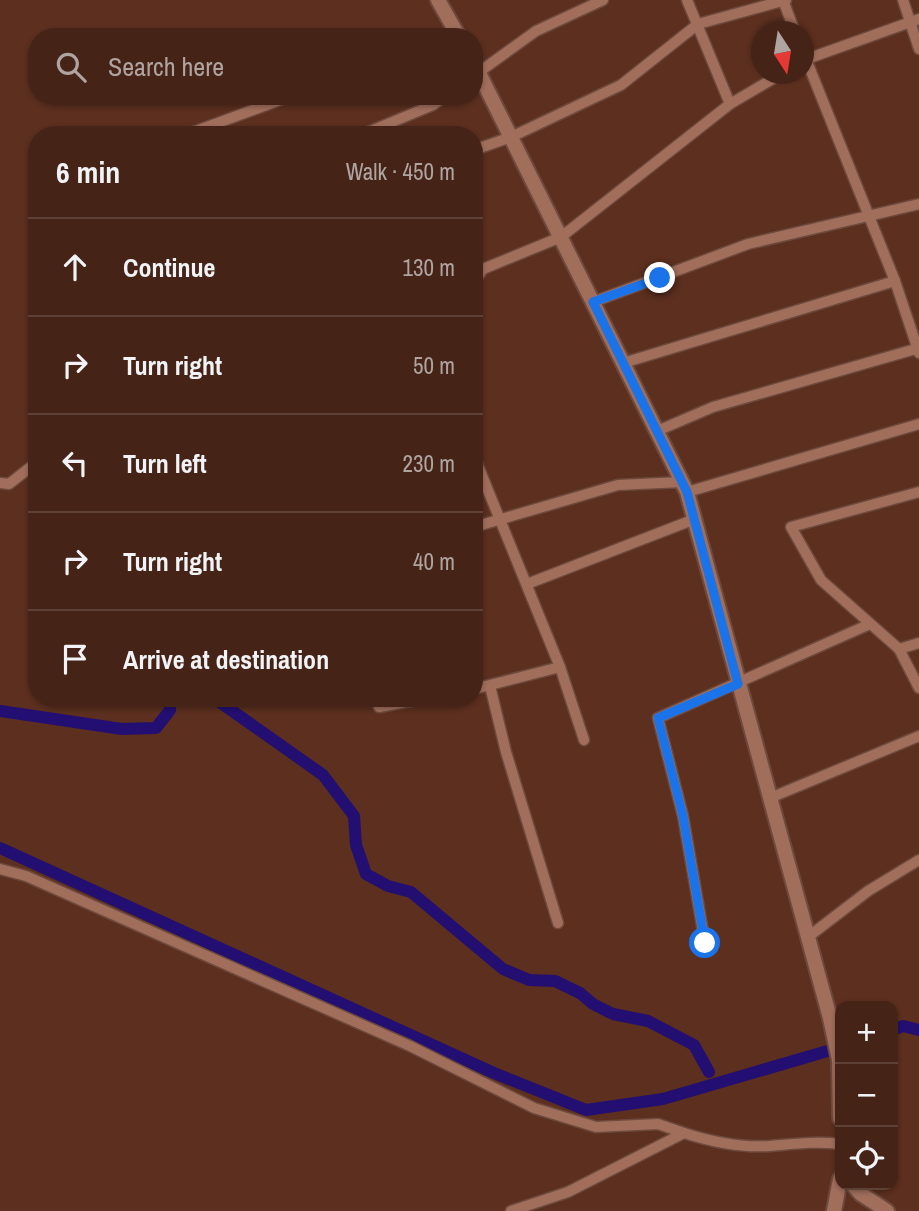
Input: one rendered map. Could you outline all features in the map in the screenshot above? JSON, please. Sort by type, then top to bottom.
[{"type":"street","points":[[438,0],[454,28]]},
{"type":"street","points":[[483,65],[536,31],[603,0]]},
{"type":"street","points":[[687,0],[730,104]]},
{"type":"street","points":[[483,147],[621,85],[698,24],[784,0],[791,21]]},
{"type":"street","points":[[903,0],[915,21],[919,49]]},
{"type":"street","points":[[814,55],[915,21]]},
{"type":"street","points":[[483,83],[684,487],[695,519],[808,937],[839,1064]]},
{"type":"street","points":[[657,431],[713,407],[918,350],[895,281],[814,83]]},
{"type":"street","points":[[483,270],[561,237],[730,104],[764,84]]},
{"type":"street","points":[[209,126],[267,105]]},
{"type":"street","points":[[382,126],[431,105]]},
{"type":"street","points":[[593,302],[748,244],[919,204]]},
{"type":"street","points":[[623,363],[895,281]]},
{"type":"street","points":[[483,525],[618,485],[684,487],[919,424]]},
{"type":"street","points":[[0,483],[9,484],[28,469]]},
{"type":"street","points":[[483,478],[561,667],[584,740]]},
{"type":"street","points":[[919,492],[791,527],[821,580],[899,649],[919,688]]},
{"type":"street","points":[[527,584],[695,519]]},
{"type":"street","points":[[705,943],[683,816],[658,718],[870,624]]},
{"type":"street","points":[[899,649],[919,643]]},
{"type":"street","points":[[483,688],[561,667]]},
{"type":"street","points":[[490,686],[506,752],[558,923]]},
{"type":"street","points":[[770,798],[919,736]]},
{"type":"street","points":[[808,937],[868,891],[919,860]]},
{"type":"street","points":[[0,869],[26,876],[397,1041],[534,1108],[596,1127],[658,1124],[719,1144],[767,1146],[819,1141],[835,1143]]},
{"type":"street","points":[[511,1211],[568,1192],[684,1133]]},
{"type":"street","points":[[834,1211],[838,1190]]},
{"type":"street","points":[[857,1190],[887,1211]]},
{"type":"waterway","points":[[0,711],[122,729],[156,728],[170,707]]},
{"type":"waterway","points":[[227,707],[323,775],[354,816],[356,845],[366,874],[388,886],[411,892],[503,969],[529,980],[555,981],[613,1014],[648,1021],[694,1045],[709,1072]]},
{"type":"waterway","points":[[0,848],[494,1073],[586,1110],[663,1099],[831,1050]]},
{"type":"waterway","points":[[898,1028],[903,1026],[919,1030]]},
{"type":"route","points":[[660,278],[593,302],[687,492],[738,684],[658,718],[683,816],[705,943]]}]
